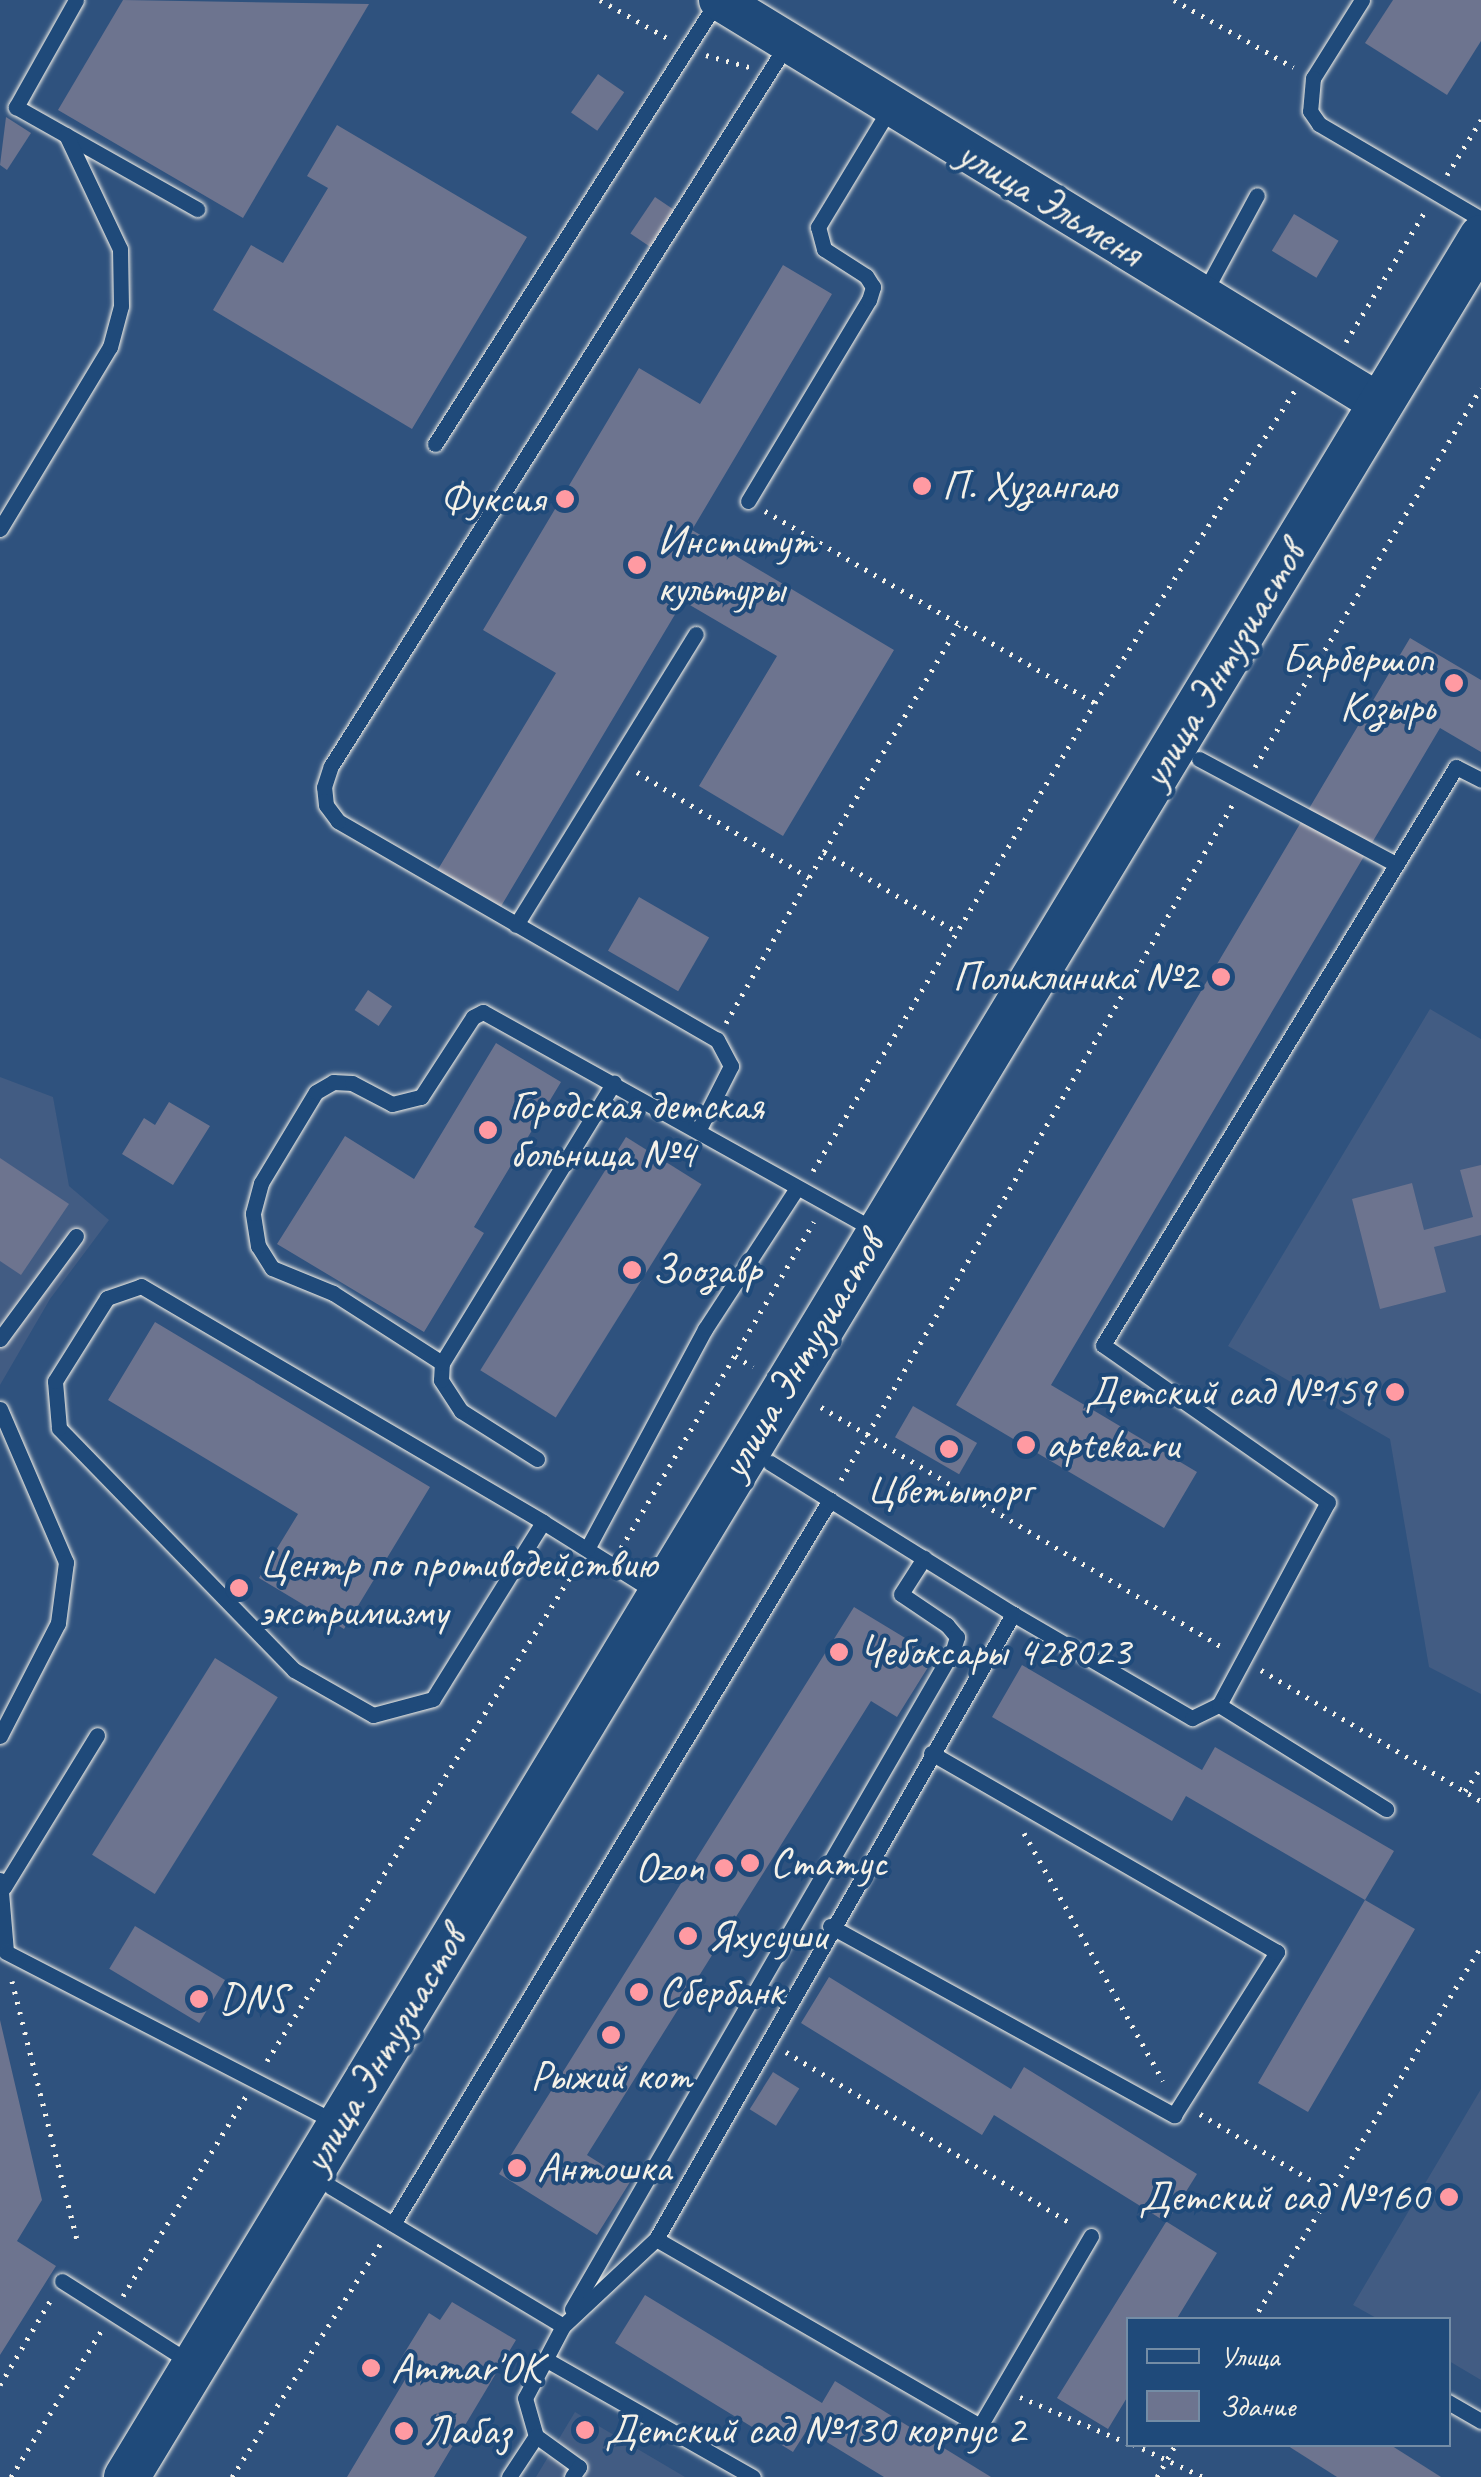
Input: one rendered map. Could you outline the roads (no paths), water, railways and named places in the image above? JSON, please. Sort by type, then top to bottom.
[{"type":"main road","name":"улица Энтузиастов","points":[[1186,752],[1481,237]]},
{"type":"main road","name":"улица Энтузиастов","points":[[126,2477],[194,2365],[351,2130],[1186,752],[1481,294]]},
{"type":"main road","name":"улица Энтузиастов","points":[[158,2477],[320,2180]]},
{"type":"street","name":"улица Эльменя","points":[[718,0],[1382,405]]},
{"type":"lane","points":[[76,0],[16,107],[197,209]]},
{"type":"lane","points":[[436,444],[718,0]]},
{"type":"lane","points":[[1362,0],[1313,78],[1307,96],[1319,124],[1481,219]]},
{"type":"lane","points":[[698,1131],[731,1066],[717,1040],[338,821],[326,805],[324,788],[330,766],[788,43]]},
{"type":"lane","points":[[748,501],[869,300],[873,287],[866,276],[824,249],[818,228],[891,106]]},
{"type":"lane","points":[[0,529],[110,346],[121,306],[120,248],[66,135]]},
{"type":"lane","points":[[1202,296],[1257,195]]},
{"type":"lane","points":[[516,925],[696,634]]},
{"type":"lane","points":[[1186,752],[1394,863]]},
{"type":"lane","points":[[759,1456],[1012,1614],[1192,1718],[1219,1705],[1328,1502],[1103,1345],[1456,767],[1481,780]]},
{"type":"lane","points":[[442,1363],[334,1293],[272,1268],[258,1246],[253,1213],[261,1184],[316,1092],[333,1082],[352,1084],[392,1104],[421,1097],[473,1017],[483,1012],[889,1239]]},
{"type":"lane","points":[[537,1458],[461,1410],[441,1380],[442,1363],[614,1082]]},
{"type":"lane","points":[[588,1549],[706,1329],[797,1188]]},
{"type":"lane","points":[[0,1339],[76,1236]]},
{"type":"lane","points":[[544,1522],[433,1699],[373,1715],[294,1670],[59,1428],[54,1381],[107,1298],[141,1286],[544,1522],[671,1602]]},
{"type":"lane","points":[[0,1409],[66,1562],[58,1623],[0,1736]]},
{"type":"lane","points":[[393,2224],[830,1500]]},
{"type":"lane","points":[[572,2477],[579,2467],[536,2436],[525,2398],[562,2326],[953,1650],[957,1637],[947,1625],[901,1594],[924,1558]]},
{"type":"lane","points":[[562,2326],[656,2239],[830,1926],[1012,1614]]},
{"type":"lane","points":[[1219,1705],[1386,1809]]},
{"type":"lane","points":[[97,1735],[2,1884],[2,1947],[22,1962],[351,2130]]},
{"type":"lane","points":[[830,1926],[1174,2115],[1276,1952],[931,1752]]},
{"type":"lane","points":[[320,2180],[562,2326]]},
{"type":"lane","points":[[656,2239],[980,2426],[1091,2236]]},
{"type":"lane","points":[[62,2281],[194,2365]]},
{"type":"lane","points":[[544,2358],[753,2477]]},
{"type":"lane","points":[[1451,2404],[1481,2421]]},
{"type":"lane","points":[[509,2477],[536,2436]]},
{"type":"place","name":"П. Хузангаю","points":[[922,486]]},
{"type":"place","name":"Фуксия","points":[[565,499]]},
{"type":"place","name":"Институт культуры","points":[[637,565]]},
{"type":"place","name":"Барбершоп Козырь","points":[[1454,683]]},
{"type":"place","name":"Поликлиника №2","points":[[1221,977]]},
{"type":"place","name":"Городская детская больница №4","points":[[488,1130]]},
{"type":"place","name":"Зоозавр","points":[[632,1270]]},
{"type":"place","name":"Детский сад №159","points":[[1395,1392]]},
{"type":"place","name":"apteka.ru","points":[[1026,1445]]},
{"type":"place","name":"Цветыторг","points":[[949,1449]]},
{"type":"place","name":"Центр по противодействию экстримизму","points":[[239,1588]]},
{"type":"place","name":"Чебоксары 428023","points":[[839,1652]]},
{"type":"place","name":"Статус","points":[[750,1863]]},
{"type":"place","name":"Ozon","points":[[724,1868]]},
{"type":"place","name":"Яхусуши","points":[[688,1936]]},
{"type":"place","name":"Сбербанк","points":[[639,1992]]},
{"type":"place","name":"DNS","points":[[199,1999]]},
{"type":"place","name":"Рыжий кот","points":[[611,2035]]},
{"type":"place","name":"Антошка","points":[[517,2168]]},
{"type":"place","name":"Детский сад №160","points":[[1449,2197]]},
{"type":"place","name":"Ammar'OK","points":[[371,2368]]},
{"type":"place","name":"Детский сад №130 корпус 2","points":[[585,2430]]},
{"type":"place","name":"Лабаз","points":[[404,2431]]}]
